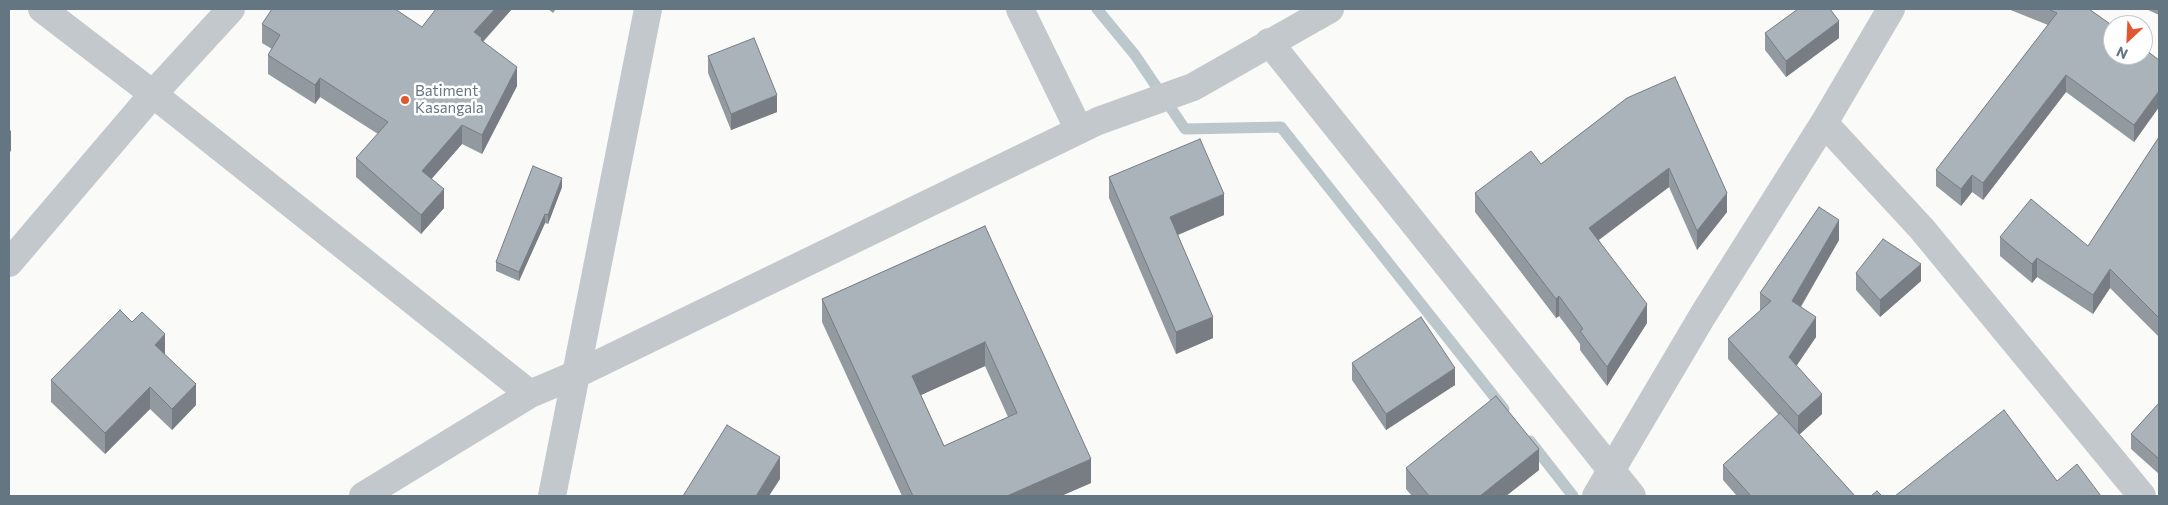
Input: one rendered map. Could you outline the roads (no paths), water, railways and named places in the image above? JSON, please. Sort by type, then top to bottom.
[{"type":"street","points":[[42,9],[153,94],[530,394]]},
{"type":"street","points":[[9,263],[153,94],[231,9]]},
{"type":"street","points":[[552,496],[648,9]]},
{"type":"street","points":[[1020,9],[1089,126]]},
{"type":"street","points":[[363,496],[530,394],[577,374],[1089,126],[1193,87],[1269,42],[1330,9]]},
{"type":"street","points":[[1596,496],[1703,315],[1824,123],[1891,9]]},
{"type":"street","points":[[1269,42],[1632,496]]},
{"type":"street","points":[[1824,123],[1922,229],[2142,496]]},
{"type":"waterway","points":[[1097,9],[1135,55],[1185,129],[1281,127],[1504,409]]},
{"type":"waterway","points":[[1530,441],[1573,496]]},
{"type":"place","name":"Batiment Kasangala","points":[[405,100]]}]
